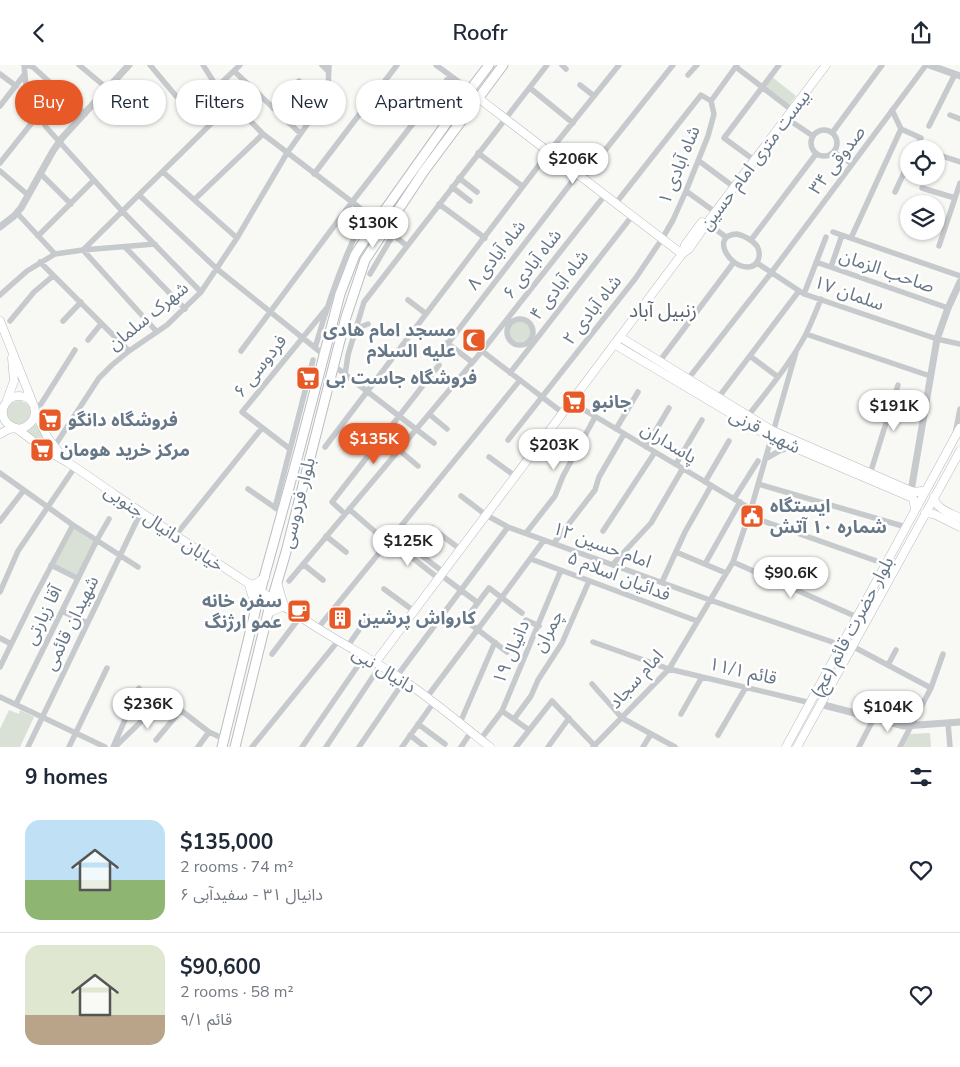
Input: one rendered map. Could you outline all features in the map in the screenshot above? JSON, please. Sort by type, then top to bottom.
[{"type":"main road","name":"بلوار فردوسی","points":[[478,80],[489,65]]},
{"type":"main road","name":"بلوار فردوسی","points":[[480,94],[503,65]]},
{"type":"main road","name":"بیست متری امام حسین","points":[[377,665],[460,549],[682,254],[689,249],[786,117],[820,65]]},
{"type":"main road","name":"بیست متری امام حسین","points":[[682,254],[685,245],[730,183],[826,65]]},
{"type":"main road","points":[[480,99],[682,254]]},
{"type":"main road","name":"بلوار فردوسی","points":[[223,743],[260,592],[277,536],[279,510],[340,294],[355,255],[445,125]]},
{"type":"main road","name":"بلوار فردوسی","points":[[235,747],[343,326],[364,260],[458,125]]},
{"type":"main road","name":"خیابان دانیال جنوبی","points":[[0,321],[34,408],[54,447],[67,462]]},
{"type":"main road","name":"شهید قرنی","points":[[620,337],[748,416],[773,434],[914,494]]},
{"type":"main road","name":"شهید قرنی","points":[[614,344],[798,449],[914,494]]},
{"type":"main road","points":[[12,351],[14,381],[2,409],[4,420],[7,424],[17,428]]},
{"type":"main road","points":[[0,433],[30,424],[34,408],[25,397],[16,396],[11,398],[2,409]]},
{"type":"main road","name":"خیابان دانیال جنوبی","points":[[17,428],[39,447],[75,467],[175,536],[272,599]]},
{"type":"main road","name":"بلوار حضرت قائم (عج)","points":[[786,747],[960,428]]},
{"type":"main road","name":"بلوار حضرت قائم (عج)","points":[[796,747],[960,451]]},
{"type":"main road","points":[[916,509],[914,494],[926,490]]},
{"type":"main road","points":[[934,497],[936,510],[960,527]]},
{"type":"main road","points":[[925,513],[936,510],[960,518]]},
{"type":"main road","points":[[277,536],[289,539]]},
{"type":"main road","points":[[256,608],[249,585],[265,577]]},
{"type":"main road","points":[[268,613],[284,606],[278,582]]},
{"type":"main road","name":"دانیال نبی","points":[[272,599],[347,647],[397,676],[430,699],[490,747]]},
{"type":"main road","points":[[811,703],[820,704]]},
{"type":"street","points":[[25,80],[25,65],[32,67],[85,114]]},
{"type":"street","points":[[80,65],[98,80]]},
{"type":"street","points":[[116,80],[128,65]]},
{"type":"street","points":[[150,65],[176,96]]},
{"type":"street","points":[[203,65],[213,80]]},
{"type":"street","points":[[224,80],[240,65]]},
{"type":"street","points":[[322,65],[328,68]]},
{"type":"street","points":[[314,174],[397,65]]},
{"type":"street","points":[[345,375],[348,355],[362,305],[547,65]]},
{"type":"street","points":[[325,447],[425,313],[485,238],[549,152],[619,65]]},
{"type":"street","name":"شاه آبادی ۸","points":[[438,355],[580,176],[673,65]]},
{"type":"street","points":[[688,75],[697,65]]},
{"type":"street","points":[[750,157],[724,138],[779,65]]},
{"type":"street","points":[[832,133],[882,65]]},
{"type":"street","points":[[927,65],[957,75],[929,126]]},
{"type":"street","name":"صدوقی ۳۴","points":[[688,379],[771,273],[927,65]]},
{"type":"street","points":[[439,66],[456,80]]},
{"type":"street","points":[[616,203],[701,95],[711,101],[736,66],[790,109]]},
{"type":"street","points":[[234,71],[243,80]]},
{"type":"street","points":[[0,74],[15,85]]},
{"type":"street","points":[[20,80],[24,75]]},
{"type":"street","points":[[240,351],[450,76]]},
{"type":"street","points":[[580,85],[594,96]]},
{"type":"street","points":[[0,106],[15,87]]},
{"type":"street","points":[[530,88],[573,123]]},
{"type":"street","points":[[262,98],[272,107]]},
{"type":"street","name":"شاه آبادی ۱","points":[[662,239],[686,191],[708,136],[714,114],[711,101]]},
{"type":"street","points":[[0,227],[17,213],[60,142],[93,105]]},
{"type":"street","points":[[892,111],[901,129],[921,138],[920,140]]},
{"type":"street","points":[[950,115],[960,119]]},
{"type":"street","points":[[786,117],[813,136]]},
{"type":"street","points":[[0,163],[30,125]]},
{"type":"street","points":[[46,125],[122,211],[201,292]]},
{"type":"street","points":[[83,250],[210,125]]},
{"type":"street","points":[[254,125],[287,153],[377,221]]},
{"type":"street","points":[[291,125],[300,133]]},
{"type":"street","name":"شهرک سلمان","points":[[54,447],[100,378],[112,365],[157,332],[185,309],[201,292],[237,238],[287,153],[306,125]]},
{"type":"street","points":[[851,238],[901,129]]},
{"type":"street","points":[[822,130],[832,133],[837,144],[834,152],[827,157],[816,154],[811,148],[813,136],[822,130]]},
{"type":"street","points":[[195,199],[263,134]]},
{"type":"street","points":[[834,152],[852,164]]},
{"type":"street","points":[[478,153],[522,187]]},
{"type":"street","points":[[751,240],[816,154]]},
{"type":"street","points":[[945,157],[960,162]]},
{"type":"street","points":[[698,161],[730,183]]},
{"type":"street","points":[[0,171],[28,195]]},
{"type":"street","points":[[163,172],[237,238]]},
{"type":"street","points":[[40,173],[70,204]]},
{"type":"street","points":[[459,178],[477,192]]},
{"type":"street","points":[[894,191],[900,179]]},
{"type":"street","points":[[38,236],[94,180]]},
{"type":"street","points":[[945,227],[960,183]]},
{"type":"street","points":[[452,187],[470,201]]},
{"type":"street","points":[[922,187],[955,198]]},
{"type":"street","points":[[686,191],[711,209]]},
{"type":"street","points":[[139,195],[217,269],[324,355]]},
{"type":"street","name":"شاه آبادی ۶","points":[[289,581],[508,321],[605,195]]},
{"type":"street","points":[[439,204],[485,238]]},
{"type":"street","points":[[17,213],[55,255]]},
{"type":"street","name":"شاه آبادی ۴","points":[[510,373],[532,340],[632,216]]},
{"type":"street","points":[[707,223],[726,237]]},
{"type":"street","points":[[385,228],[407,246]]},
{"type":"street","points":[[315,348],[342,262],[358,230]]},
{"type":"street","points":[[834,232],[960,276]]},
{"type":"street","points":[[737,234],[751,240],[759,251],[757,263],[748,267],[734,262],[724,249],[726,237],[730,235],[737,234]]},
{"type":"street","points":[[370,274],[393,235]]},
{"type":"street","points":[[831,267],[842,235]]},
{"type":"street","points":[[718,398],[801,292],[826,237]]},
{"type":"street","name":"شاه آبادی ۲","points":[[508,440],[635,279],[662,239]]},
{"type":"street","points":[[939,246],[941,240]]},
{"type":"street","points":[[0,295],[27,271],[55,255],[83,250],[155,244]]},
{"type":"street","points":[[126,247],[185,309]]},
{"type":"street","points":[[83,250],[157,332]]},
{"type":"street","points":[[40,262],[129,351]]},
{"type":"street","points":[[659,362],[734,262]]},
{"type":"street","name":"صاحب الزمان","points":[[816,262],[948,308]]},
{"type":"street","name":"سلمان ۱۷","points":[[757,263],[801,292],[937,339],[960,343]]},
{"type":"street","points":[[10,321],[34,292],[53,276]]},
{"type":"street","points":[[914,494],[937,339],[960,282]]},
{"type":"street","points":[[748,416],[796,352],[821,299]]},
{"type":"street","points":[[408,300],[425,313]]},
{"type":"street","points":[[63,321],[81,303]]},
{"type":"street","points":[[302,337],[326,309]]},
{"type":"street","points":[[527,320],[533,331],[532,340],[524,344],[512,343],[506,332],[508,321],[527,320]]},
{"type":"street","points":[[88,340],[101,324]]},
{"type":"street","points":[[343,326],[355,329],[368,324]]},
{"type":"street","points":[[806,333],[930,376]]},
{"type":"street","name":"فردوسی ۶","points":[[290,449],[242,412],[302,337]]},
{"type":"street","points":[[448,343],[472,362]]},
{"type":"street","points":[[34,408],[41,404],[75,350]]},
{"type":"street","points":[[482,351],[563,413]]},
{"type":"street","name":"امام سجاد","points":[[594,746],[669,669],[733,562],[749,516],[796,352]]},
{"type":"street","points":[[750,356],[778,377]]},
{"type":"street","points":[[248,489],[279,510],[290,449],[313,360]]},
{"type":"street","points":[[333,365],[434,443]]},
{"type":"street","points":[[439,365],[332,503],[441,575],[478,603]]},
{"type":"street","points":[[318,628],[520,380]]},
{"type":"street","points":[[870,474],[898,385]]},
{"type":"street","points":[[616,429],[638,392]]},
{"type":"street","name":"پاسداران","points":[[571,402],[751,509]]},
{"type":"street","points":[[646,447],[669,408]]},
{"type":"street","points":[[954,439],[960,409]]},
{"type":"street","points":[[428,415],[447,429]]},
{"type":"street","points":[[526,533],[555,496],[563,476],[595,417]]},
{"type":"street","points":[[676,465],[702,420]]},
{"type":"street","points":[[175,536],[262,428]]},
{"type":"street","points":[[554,543],[596,490],[599,477],[624,434]]},
{"type":"street","points":[[705,482],[729,441]]},
{"type":"street","points":[[765,460],[781,449],[798,449]]},
{"type":"street","points":[[398,450],[418,466]]},
{"type":"street","points":[[603,531],[655,452]]},
{"type":"street","points":[[489,457],[516,476]]},
{"type":"street","points":[[705,565],[758,461]]},
{"type":"street","points":[[1,589],[18,551],[75,467]]},
{"type":"street","points":[[613,565],[651,523],[683,469]]},
{"type":"street","points":[[0,473],[73,525],[138,567]]},
{"type":"street","points":[[758,484],[906,527]]},
{"type":"street","points":[[662,582],[685,532],[711,486]]},
{"type":"street","points":[[0,521],[24,491]]},
{"type":"street","name":"امام حسین ۱۲","points":[[460,496],[486,515],[508,527],[841,645]]},
{"type":"street","name":"شهیدان قائمی","points":[[28,747],[141,512]]},
{"type":"street","points":[[749,516],[885,564]]},
{"type":"street","name":"آقا زیارتی","points":[[16,704],[109,519]]},
{"type":"street","points":[[0,667],[73,525]]},
{"type":"street","points":[[397,676],[508,527]]},
{"type":"street","points":[[432,528],[460,549]]},
{"type":"street","points":[[326,536],[346,552]]},
{"type":"street","points":[[402,747],[418,724],[430,699],[477,629],[544,540]]},
{"type":"street","points":[[417,552],[441,575]]},
{"type":"street","points":[[676,552],[726,573]]},
{"type":"street","name":"فدائیان اسلام ۵","points":[[531,559],[698,621]]},
{"type":"street","points":[[733,562],[857,617]]},
{"type":"street","points":[[303,564],[324,580]]},
{"type":"street","points":[[51,565],[78,579]]},
{"type":"street","name":"دانیال ۱۹","points":[[480,739],[502,711],[562,570]]},
{"type":"street","name":"چمران","points":[[514,719],[531,696],[538,680],[562,643],[589,581]]},
{"type":"street","points":[[507,651],[466,620],[489,588],[500,599],[522,613]]},
{"type":"street","points":[[384,589],[414,611]]},
{"type":"street","points":[[62,611],[87,623]]},
{"type":"street","points":[[272,653],[300,617]]},
{"type":"street","points":[[347,647],[368,617]]},
{"type":"street","points":[[526,620],[538,626]]},
{"type":"street","points":[[0,638],[11,644]]},
{"type":"street","points":[[252,747],[338,641]]},
{"type":"street","points":[[460,723],[495,642]]},
{"type":"street","name":"قائم ۱۱/۱","points":[[593,642],[669,669],[811,703]]},
{"type":"street","points":[[852,646],[931,689]]},
{"type":"street","points":[[888,665],[896,650]]},
{"type":"street","points":[[900,747],[931,689],[943,653]]},
{"type":"street","points":[[302,747],[364,657]]},
{"type":"street","points":[[326,747],[377,665]]},
{"type":"street","points":[[69,747],[107,668]]},
{"type":"street","points":[[681,714],[702,677]]},
{"type":"street","points":[[359,747],[404,681]]},
{"type":"street","points":[[592,684],[622,717],[675,747]]},
{"type":"street","points":[[718,735],[746,687]]},
{"type":"street","points":[[117,746],[139,689]]},
{"type":"street","points":[[0,697],[105,747]]},
{"type":"street","points":[[117,746],[165,698],[223,743]]},
{"type":"street","points":[[516,747],[552,701],[594,746]]},
{"type":"street","points":[[820,704],[904,726],[960,722]]},
{"type":"street","points":[[156,740],[181,710]]},
{"type":"street","points":[[502,711],[529,730]]},
{"type":"street","points":[[859,747],[874,718]]},
{"type":"street","points":[[548,747],[569,719]]},
{"type":"street","points":[[948,723],[950,747]]},
{"type":"street","points":[[418,724],[446,744]]},
{"type":"street","points":[[198,747],[209,732]]},
{"type":"street","points":[[461,747],[471,732]]},
{"type":"street","points":[[643,747],[650,734]]},
{"type":"street","points":[[410,735],[425,747]]},
{"type":"shaded area","points":[[771,76],[796,96],[788,107],[763,87]]},
{"type":"shaded area","points":[[516,320],[524,320],[531,327],[531,335],[524,342],[516,342],[509,335],[509,327]]},
{"type":"shaded area","points":[[19,401],[24,402],[30,408],[30,418],[24,424],[19,425],[14,424],[8,418],[7,413],[8,408],[14,402]]},
{"type":"shaded area","points":[[34,424],[37,425],[57,454],[26,434]]},
{"type":"shaded area","points":[[73,528],[94,542],[76,577],[54,565]]},
{"type":"shaded area","points":[[9,710],[19,714],[20,710],[34,717],[20,747],[0,747],[0,729]]},
{"type":"shaded area","points":[[930,733],[931,747],[903,747],[910,734]]},
{"type":"place","name":"مسجد امام هادی علیه السلام","points":[[474,340]]},
{"type":"place","name":"فروشگاه جاست بی","points":[[308,378]]},
{"type":"place","name":"جانبو","points":[[574,402]]},
{"type":"place","name":"فروشگاه دانگو","points":[[50,420]]},
{"type":"place","name":"مرکز خرید هومان","points":[[42,450]]},
{"type":"place","name":"ایستگاه شماره ۱۰ آتش","points":[[752,516]]},
{"type":"place","name":"سفره خانه عمو ارژنگ","points":[[299,611]]},
{"type":"place","name":"کارواش پرشین","points":[[340,618]]},
{"type":"district","name":"زنبیل آباد","points":[[663,310]]}]
